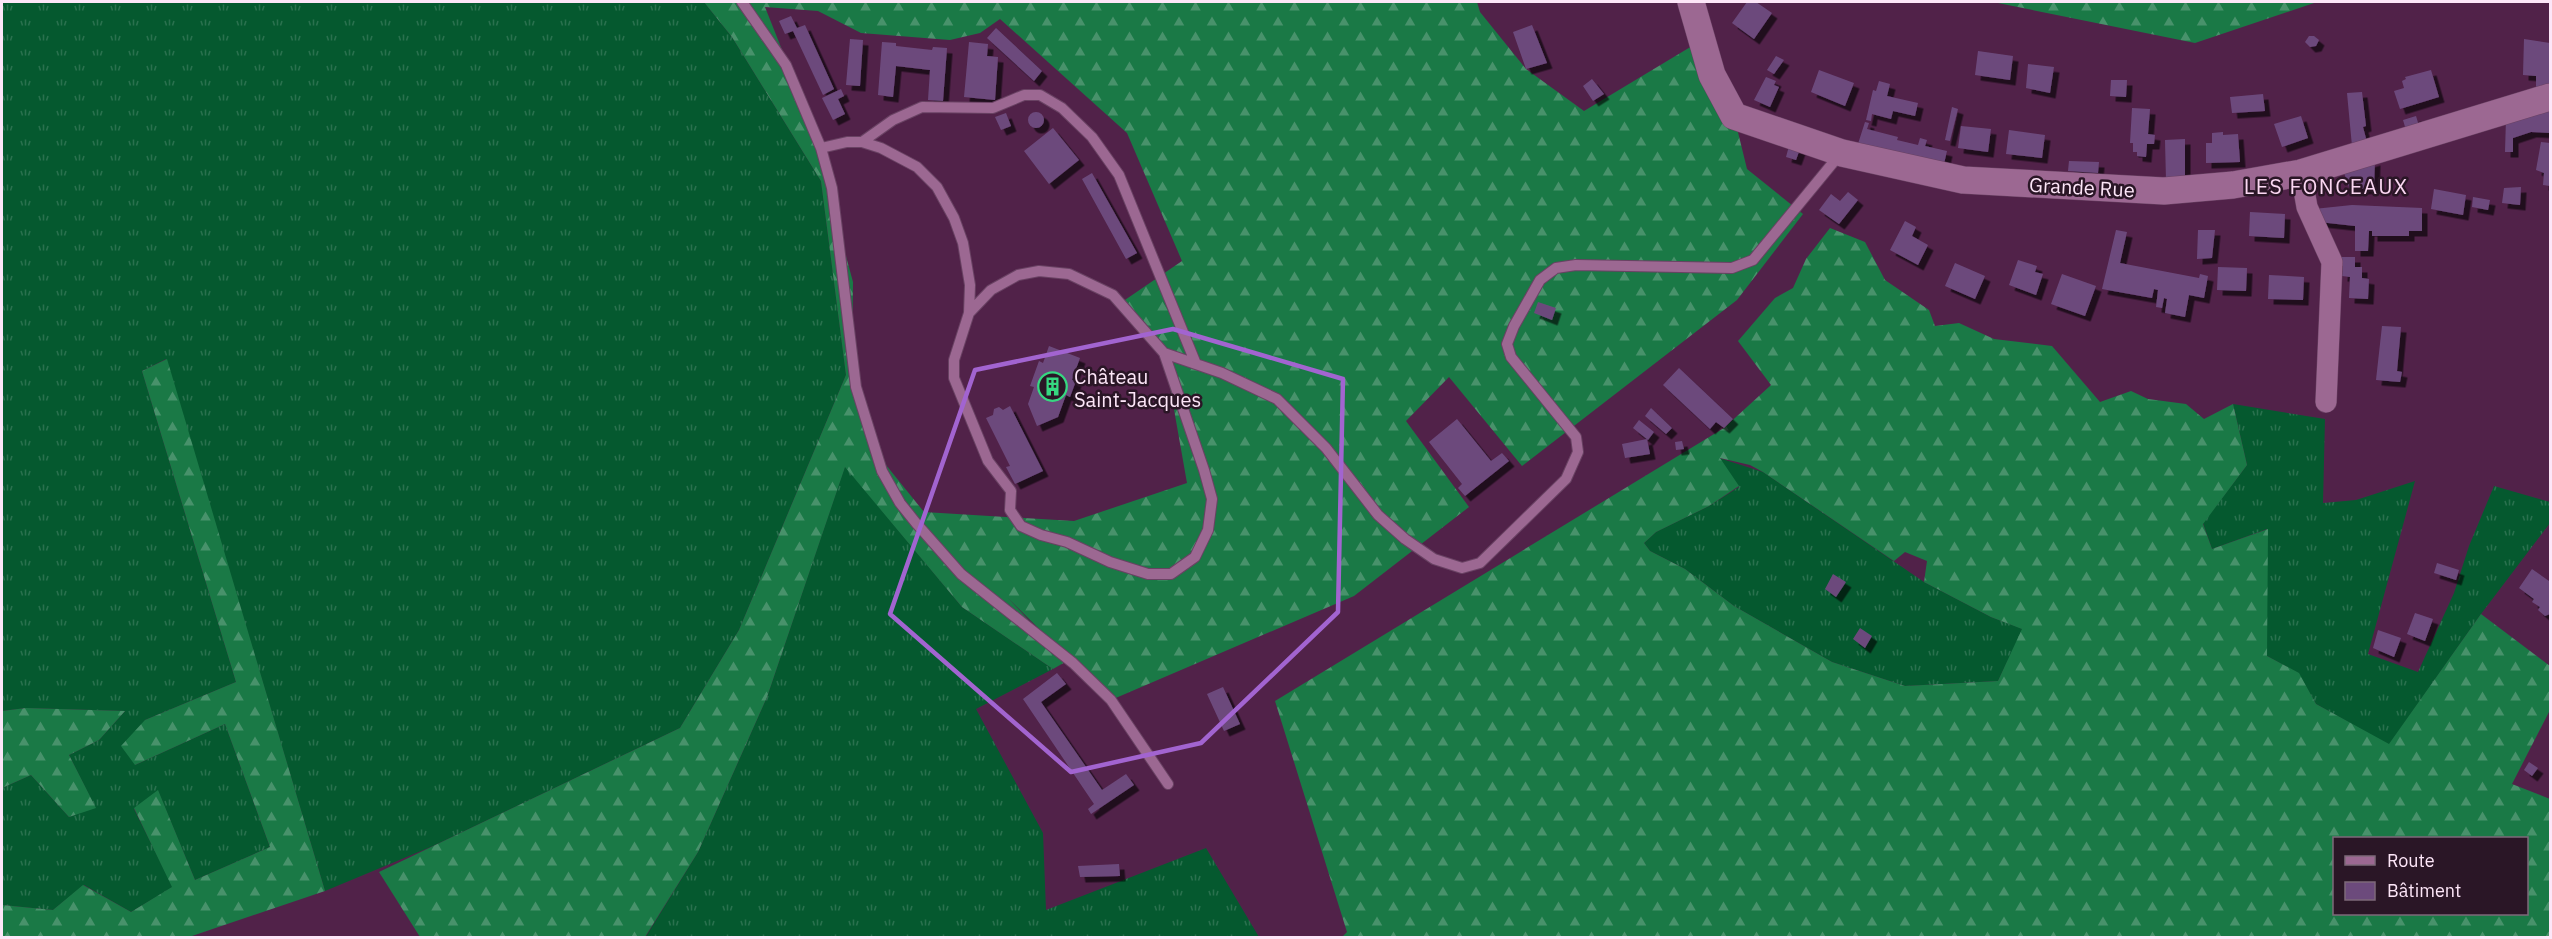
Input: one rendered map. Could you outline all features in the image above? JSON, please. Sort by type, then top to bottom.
[{"type":"street","name":"Grande Rue","points":[[1690,2],[1712,75],[1734,116],[1842,153],[1963,180],[2164,191],[2232,185],[2301,173],[2550,97]]},
{"type":"street","points":[[2301,173],[2307,207],[2332,262],[2326,402]]},
{"type":"lane","points":[[742,2],[786,65],[821,148],[833,198],[856,387],[882,471],[916,523],[961,574],[1073,663],[1111,700],[1168,784]]},
{"type":"lane","points":[[862,142],[893,120],[922,107],[993,108],[1024,95],[1040,95],[1062,108],[1092,137],[1119,175],[1196,364]]},
{"type":"lane","points":[[821,148],[847,142],[862,142],[881,148],[917,167],[937,187],[954,218],[963,243],[970,285],[969,313],[954,360],[954,378],[988,461],[1011,491],[1011,510],[1021,526],[1041,535],[1067,542],[1110,562],[1148,574],[1171,574],[1195,557],[1208,530],[1212,499],[1204,470],[1164,353],[1113,295],[1069,274],[1039,271],[1018,275],[991,290],[969,313]]},
{"type":"lane","points":[[1164,353],[1222,373],[1277,399],[1326,448],[1378,515],[1405,539],[1434,559],[1462,568],[1480,563],[1566,479],[1578,452],[1576,437],[1511,357],[1507,344],[1514,326],[1540,280],[1556,268],[1576,265],[1732,268],[1753,260],[1842,153]]},
{"type":"highlighted area","points":[[1173,329],[1343,379],[1338,612],[1201,743],[1071,772],[890,614],[975,370]]},
{"type":"green space","points":[[2,2],[704,2],[732,37],[821,181],[846,375],[739,630],[680,728],[433,846],[325,891],[166,359],[142,371],[236,682],[145,720],[135,765],[225,724],[270,847],[195,880],[158,791],[134,809],[173,887],[131,912],[84,885],[53,910],[2,905],[2,788],[31,775],[69,817],[95,807],[69,755],[99,740],[125,711],[26,708],[2,711]]},
{"type":"green space","points":[[704,2],[1477,2],[1480,12],[1526,69],[1584,111],[1702,40],[1734,116],[1747,169],[1803,214],[1737,300],[1522,466],[1449,377],[1406,421],[1469,507],[1354,596],[1111,700],[1007,597],[1067,661],[1053,669],[962,607],[845,467],[767,697],[698,852],[645,937],[420,937],[379,872],[680,728],[739,630],[846,375],[821,181],[732,37]],"holes":[[[765,7],[818,11],[861,33],[950,40],[980,33],[1000,19],[1127,133],[1182,261],[1119,304],[1164,353],[1187,483],[1074,521],[924,512],[886,465],[852,359],[853,282],[838,227],[821,148]]]},
{"type":"green space","points":[[1993,2],[2317,2],[2195,43]]},
{"type":"green space","points":[[1830,228],[1865,242],[1885,280],[1929,310],[1935,326],[1959,323],[1994,339],[2052,346],[2100,402],[2131,391],[2148,399],[2186,404],[2204,419],[2233,404],[2247,465],[2203,524],[2212,549],[2268,529],[2267,656],[2299,673],[2316,704],[2389,744],[2481,614],[2550,666],[2550,710],[2512,784],[2550,799],[2550,937],[1342,937],[1347,932],[1275,701],[1724,428],[1771,385],[1738,341],[1775,298],[1793,288],[1806,259]],"holes":[[[1720,458],[1750,465],[1894,561],[1905,552],[1927,561],[1924,582],[1991,617],[2022,629],[1998,681],[1905,686],[1832,662],[1734,606],[1685,569],[1650,551],[1644,543],[1656,532],[1709,506],[1739,486]]]},
{"type":"green space","points":[[167,359],[325,891],[189,937],[2,937],[2,905],[53,910],[83,885],[131,912],[172,887],[134,808],[158,790],[195,880],[270,847],[225,724],[135,765],[121,746],[145,720],[236,682],[142,371]]},
{"type":"green space","points":[[2233,404],[2325,419],[2323,503],[2356,500],[2415,481],[2368,654],[2418,672],[2454,593],[2469,546],[2494,486],[2550,502],[2550,523],[2481,614],[2389,745],[2316,704],[2298,673],[2267,656],[2267,529],[2212,549],[2203,523],[2247,465]]},
{"type":"green space","points":[[1719,458],[1763,472],[1924,582],[1991,617],[2023,629],[1998,681],[1905,686],[1832,662],[1734,606],[1685,569],[1650,551],[1644,543],[1656,532],[1709,506],[1739,487]]},
{"type":"green space","points":[[845,466],[962,607],[1053,669],[976,709],[1043,833],[1046,910],[1206,848],[1259,937],[645,938],[698,852],[767,697]]},
{"type":"green space","points":[[26,708],[125,711],[99,740],[69,755],[96,808],[69,817],[31,775],[2,788],[2,711]]},
{"type":"building","points":[[1747,2],[1756,2],[1772,13],[1754,39],[1732,23]]},
{"type":"building","points":[[791,16],[797,28],[805,25],[834,89],[823,95],[793,31],[785,34],[779,21]]},
{"type":"building","points":[[1532,25],[1547,63],[1526,69],[1513,32]]},
{"type":"building","points":[[996,28],[1042,71],[1034,81],[987,38]]},
{"type":"building","points":[[2309,36],[2314,36],[2319,40],[2316,46],[2310,47],[2305,42]]},
{"type":"building","points":[[850,39],[863,40],[860,86],[846,85]]},
{"type":"building","points":[[2524,39],[2550,43],[2550,85],[2536,90],[2536,76],[2523,75]]},
{"type":"building","points":[[882,42],[932,50],[933,47],[947,48],[943,101],[928,100],[930,70],[896,66],[893,97],[878,95]]},
{"type":"building","points":[[969,42],[988,44],[987,56],[998,57],[995,100],[964,97]]},
{"type":"building","points":[[1978,51],[2013,56],[2010,80],[1975,75]]},
{"type":"building","points":[[1776,56],[1784,60],[1774,74],[1767,70]]},
{"type":"building","points":[[2028,64],[2054,67],[2050,93],[2026,88]]},
{"type":"building","points":[[1819,70],[1854,83],[1845,106],[1811,92]]},
{"type":"building","points":[[2431,70],[2439,97],[2400,109],[2394,91],[2404,88],[2402,81],[2406,79],[2405,77]]},
{"type":"building","points":[[1766,77],[1776,81],[1774,85],[1779,87],[1770,107],[1754,100]]},
{"type":"building","points":[[1592,79],[1604,94],[1593,101],[1583,86]]},
{"type":"building","points":[[2111,80],[2127,80],[2126,97],[2110,96]]},
{"type":"building","points":[[1879,81],[1890,84],[1887,96],[1918,103],[1915,116],[1893,111],[1891,119],[1872,114],[1871,121],[1866,120],[1873,90],[1876,91]]},
{"type":"building","points":[[841,89],[844,96],[838,99],[845,114],[833,120],[822,98]]},
{"type":"building","points":[[2362,92],[2366,126],[2363,127],[2367,142],[2352,146],[2347,93]]},
{"type":"building","points":[[2263,94],[2265,111],[2232,113],[2230,97]]},
{"type":"building","points":[[2550,105],[2550,133],[2531,132],[2513,138],[2513,152],[2505,152],[2506,119]]},
{"type":"building","points":[[1952,107],[1958,109],[1950,141],[1945,140]]},
{"type":"building","points":[[2132,108],[2150,109],[2148,134],[2155,135],[2154,144],[2147,144],[2146,157],[2137,156],[2137,152],[2133,152],[2133,143],[2130,143]]},
{"type":"building","points":[[1036,112],[1042,114],[1044,120],[1042,126],[1036,128],[1030,126],[1028,120],[1030,114]]},
{"type":"building","points":[[1006,113],[1011,126],[1001,130],[995,117]]},
{"type":"building","points":[[2301,116],[2308,138],[2282,147],[2274,124]]},
{"type":"building","points":[[2416,116],[2419,126],[2406,130],[2403,120]]},
{"type":"building","points":[[1865,122],[1869,123],[1867,129],[1898,137],[1897,140],[1918,145],[1920,138],[1927,140],[1925,146],[1947,151],[1943,168],[1857,147]]},
{"type":"building","points":[[1961,126],[1991,129],[1988,152],[1958,148]]},
{"type":"building","points":[[1053,128],[1079,160],[1049,184],[1024,151]]},
{"type":"building","points":[[2009,130],[2045,135],[2042,158],[2006,154]]},
{"type":"building","points":[[2223,132],[2223,135],[2238,134],[2240,162],[2206,163],[2206,143],[2212,143],[2212,133]]},
{"type":"building","points":[[2185,139],[2185,180],[2166,180],[2165,140]]},
{"type":"building","points":[[2541,142],[2550,143],[2550,186],[2543,185],[2544,173],[2536,170]]},
{"type":"building","points":[[1789,146],[1800,149],[1796,160],[1786,157]]},
{"type":"building","points":[[2375,160],[2374,188],[2350,190],[2343,170]]},
{"type":"building","points":[[2069,161],[2099,162],[2098,173],[2068,171]]},
{"type":"building","points":[[1092,173],[1137,253],[1126,259],[1082,179]]},
{"type":"building","points":[[2521,187],[2520,205],[2502,203],[2504,188]]},
{"type":"building","points":[[2434,189],[2466,195],[2463,215],[2431,209]]},
{"type":"building","points":[[1848,192],[1858,200],[1839,224],[1819,210],[1831,194],[1840,201]]},
{"type":"building","points":[[2473,197],[2490,200],[2488,210],[2472,207]]},
{"type":"building","points":[[2352,205],[2422,208],[2422,231],[2409,231],[2409,236],[2372,236],[2372,231],[2369,231],[2368,251],[2355,251],[2355,226],[2319,222],[2314,209]]},
{"type":"building","points":[[2250,212],[2285,214],[2284,238],[2249,236]]},
{"type":"building","points":[[1905,221],[1916,227],[1912,236],[1928,245],[1918,265],[1890,250]]},
{"type":"building","points":[[2116,230],[2127,232],[2120,263],[2199,278],[2200,274],[2208,276],[2204,298],[2189,295],[2185,317],[2165,313],[2167,299],[2164,298],[2162,308],[2156,307],[2158,290],[2154,289],[2152,298],[2102,289]]},
{"type":"building","points":[[2198,230],[2215,230],[2212,258],[2197,259]]},
{"type":"building","points":[[2335,257],[2355,257],[2355,267],[2362,267],[2362,278],[2369,279],[2368,299],[2349,298],[2350,277],[2342,276],[2343,266],[2339,266]]},
{"type":"building","points":[[2018,260],[2037,266],[2035,272],[2043,274],[2036,295],[2009,285]]},
{"type":"building","points":[[1955,263],[1985,276],[1975,299],[1945,286]]},
{"type":"building","points":[[2218,267],[2247,268],[2246,291],[2217,290]]},
{"type":"building","points":[[2062,274],[2096,286],[2085,316],[2051,304]]},
{"type":"building","points":[[2269,275],[2304,277],[2303,300],[2268,299]]},
{"type":"building","points":[[1538,302],[1556,308],[1552,320],[1534,313]]},
{"type":"building","points":[[2382,326],[2401,327],[2397,371],[2402,372],[2400,382],[2376,380]]},
{"type":"building","name":"Château Saint-Jacques","points":[[1049,346],[1080,358],[1072,380],[1076,381],[1070,397],[1066,395],[1058,417],[1037,426],[1028,404],[1034,387],[1030,386],[1039,361],[1043,363]]},
{"type":"building","points":[[1679,368],[1733,419],[1724,428],[1716,422],[1710,429],[1663,385]]},
{"type":"building","name":"Château Saint-Jacques","points":[[1010,406],[1043,471],[1015,484],[1006,467],[1010,466],[986,418],[993,415],[994,409],[999,407],[1003,410]]},
{"type":"building","points":[[1651,408],[1672,428],[1666,434],[1645,416]]},
{"type":"building","points":[[1457,419],[1491,461],[1502,453],[1509,461],[1465,496],[1458,488],[1462,484],[1429,442]]},
{"type":"building","points":[[1639,420],[1654,432],[1648,440],[1633,428]]},
{"type":"building","points":[[1647,439],[1650,454],[1625,458],[1622,444]]},
{"type":"building","points":[[1682,441],[1684,449],[1676,450],[1675,442]]},
{"type":"building","points":[[2437,563],[2459,570],[2456,580],[2434,573]]},
{"type":"building","points":[[2532,569],[2549,581],[2550,578],[2550,614],[2545,616],[2538,610],[2540,607],[2532,602],[2534,599],[2519,588]]},
{"type":"building","points":[[1833,574],[1846,582],[1836,597],[1825,589]]},
{"type":"building","points":[[2415,613],[2433,619],[2425,641],[2407,634]]},
{"type":"building","points":[[1860,628],[1872,636],[1865,648],[1853,639]]},
{"type":"building","points":[[2378,630],[2401,638],[2394,657],[2373,648]]},
{"type":"building","points":[[1057,673],[1066,684],[1041,702],[1102,790],[1126,774],[1134,785],[1091,814],[1088,809],[1094,804],[1023,699]]},
{"type":"building","points":[[1223,687],[1240,724],[1224,731],[1207,694]]},
{"type":"building","points":[[2529,762],[2538,768],[2532,776],[2524,770]]},
{"type":"building","points":[[1119,864],[1120,876],[1080,877],[1078,866]]},
{"type":"place","name":"Château Saint-Jacques","points":[[1053,387]]},
{"type":"district","name":"LES FONCEAUX","points":[[2326,186]]}]
